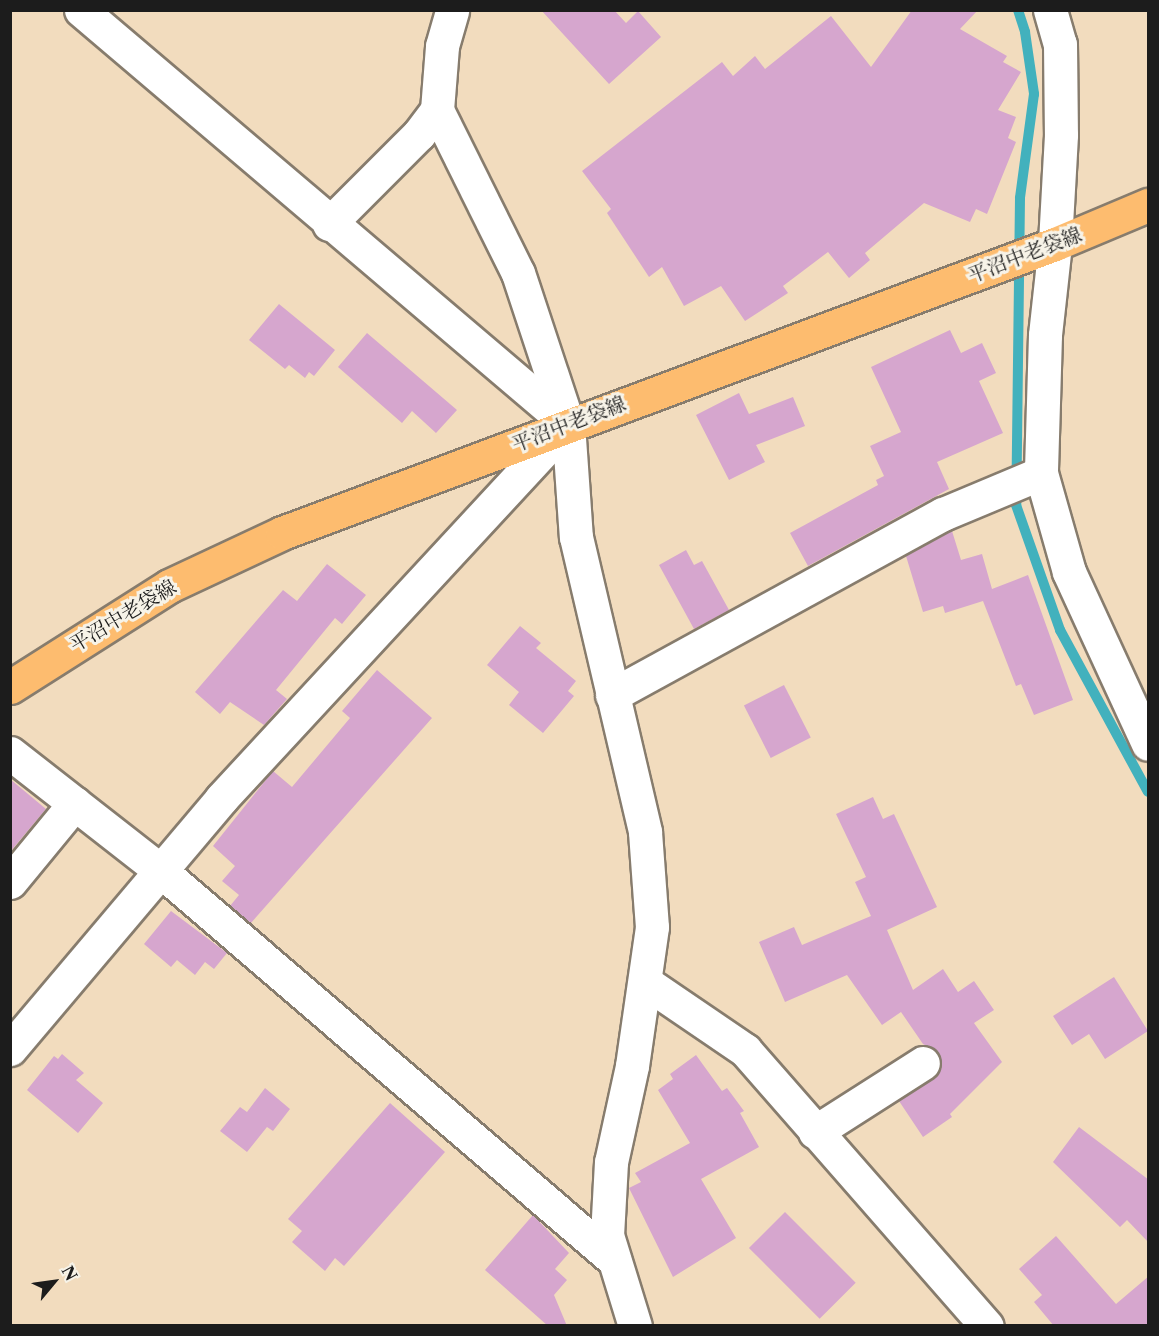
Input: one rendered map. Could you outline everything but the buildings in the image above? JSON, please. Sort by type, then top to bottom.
[{"type":"main road","name":"平沼中老袋線","points":[[10,687],[169,586],[282,533],[568,424],[1056,244],[1149,205]]},
{"type":"street","points":[[81,10],[329,224],[568,424]]},
{"type":"street","points":[[452,10],[442,46],[437,111],[518,273],[568,424],[576,537],[612,694],[632,766],[645,832],[652,927],[632,1066],[611,1162],[607,1234],[635,1326]]},
{"type":"street","points":[[1050,10],[1060,44],[1056,244],[1045,335],[1041,473],[1069,573],[1149,744]]},
{"type":"street","points":[[329,224],[419,134],[437,111]]},
{"type":"street","points":[[10,1049],[221,799],[568,424]]},
{"type":"street","points":[[612,694],[944,514],[1041,473]]},
{"type":"street","points":[[10,753],[161,871],[614,1260]]},
{"type":"street","points":[[10,882],[75,803]]},
{"type":"street","points":[[645,982],[745,1050],[987,1326]]},
{"type":"street","points":[[815,1132],[923,1063]]},
{"type":"waterway","points":[[1018,10],[1025,32],[1034,94],[1020,198],[1016,505],[1060,630],[1148,792]]}]
